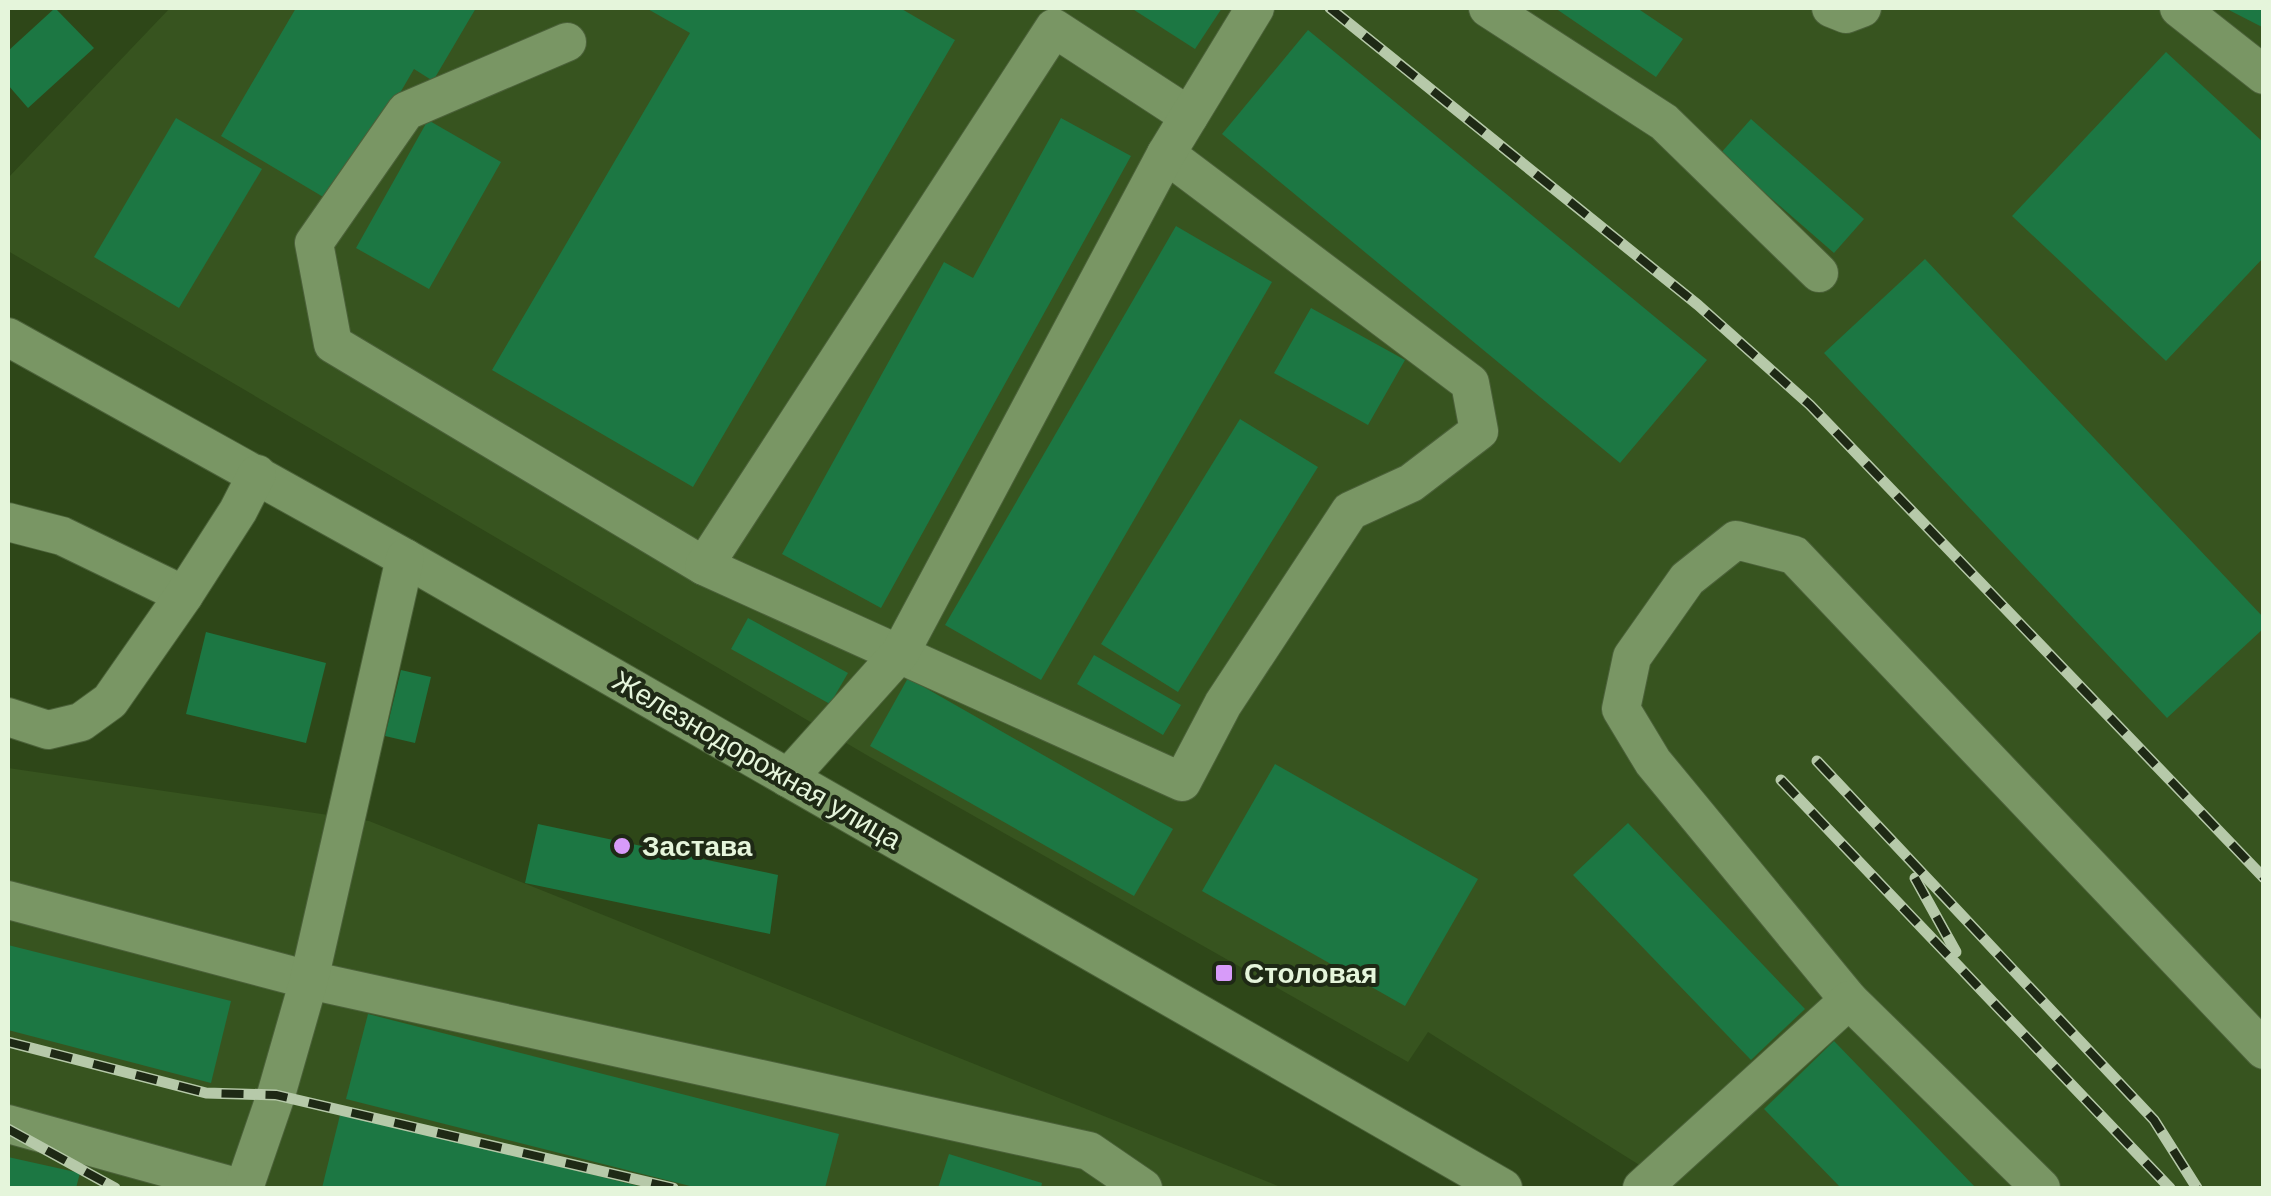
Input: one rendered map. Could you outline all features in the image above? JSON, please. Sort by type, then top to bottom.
[{"type":"street","points":[[788,778],[900,653],[1166,154],[1255,8]]},
{"type":"street","points":[[1488,8],[1664,122],[1819,272]]},
{"type":"street","points":[[1830,8],[1846,14],[1862,8]]},
{"type":"street","points":[[2179,8],[2264,74]]},
{"type":"street","points":[[704,566],[1054,28],[1189,116]]},
{"type":"street","points":[[567,42],[406,111],[314,243],[333,344],[704,566],[1182,782],[1223,704],[1350,511],[1411,483],[1479,431],[1470,383],[1166,154]]},
{"type":"street","name":"Железнодорожная улица","points":[[8,337],[405,558],[1503,1188]]},
{"type":"street","points":[[8,717],[48,730],[81,722],[110,701],[184,595],[257,474]]},
{"type":"street","points":[[8,522],[62,536],[184,595]]},
{"type":"street","points":[[2041,1188],[1850,1000],[1653,762],[1621,709],[1632,657],[1687,579],[1736,540],[1794,555],[2264,1050]]},
{"type":"street","points":[[8,1124],[242,1188],[276,1095],[309,980],[405,558]]},
{"type":"street","points":[[8,900],[309,980],[1089,1151],[1143,1188]]},
{"type":"street","points":[[1642,1188],[1850,1000]]},
{"type":"shaded area","points":[[170,8],[2263,8],[2263,1188],[1676,1188],[1428,1032],[1408,1062],[870,757],[8,251],[8,178]]},
{"type":"shaded area","points":[[8,768],[369,821],[1283,1188],[8,1188]]},
{"type":"building","points":[[55,8],[94,48],[28,108],[8,85],[8,51]]},
{"type":"building","points":[[296,8],[476,8],[433,81],[414,69],[335,204],[221,136]]},
{"type":"building","points":[[646,8],[900,8],[955,40],[693,487],[492,370],[690,33]]},
{"type":"building","points":[[1131,8],[1222,8],[1195,49]]},
{"type":"building","points":[[1555,8],[1637,8],[1683,39],[1656,77]]},
{"type":"building","points":[[2225,8],[2264,8],[2264,28]]},
{"type":"building","points":[[1308,30],[1707,360],[1620,463],[1222,134]]},
{"type":"building","points":[[2166,52],[2264,143],[2264,257],[2166,361],[2012,216]]},
{"type":"building","points":[[176,118],[262,169],[179,308],[94,257]]},
{"type":"building","points":[[1061,118],[1131,156],[881,608],[782,554],[944,262],[973,278]]},
{"type":"building","points":[[1751,119],[1864,219],[1834,253],[1720,154]]},
{"type":"building","points":[[428,120],[501,162],[429,289],[356,248]]},
{"type":"building","points":[[1176,226],[1272,282],[1041,680],[945,625]]},
{"type":"building","points":[[1925,259],[2264,618],[2264,628],[2167,718],[1824,353]]},
{"type":"building","points":[[1311,308],[1405,360],[1368,425],[1274,373]]},
{"type":"building","points":[[1240,419],[1318,467],[1178,692],[1101,644]]},
{"type":"building","points":[[748,618],[848,673],[830,704],[731,649]]},
{"type":"building","points":[[206,632],[326,663],[306,743],[186,714]]},
{"type":"building","points":[[1094,655],[1181,705],[1163,735],[1077,684]]},
{"type":"building","points":[[401,670],[431,677],[415,743],[385,736]]},
{"type":"building","points":[[908,678],[1173,829],[1134,896],[870,746]]},
{"type":"building","points":[[1275,764],[1478,879],[1405,1006],[1202,891]]},
{"type":"building","points":[[1628,823],[1805,1009],[1751,1060],[1573,875]]},
{"type":"building","points":[[538,824],[778,875],[770,934],[525,883]]},
{"type":"building","points":[[8,945],[231,1001],[211,1083],[8,1030]]},
{"type":"building","points":[[368,1014],[839,1134],[825,1188],[698,1188],[346,1099]]},
{"type":"building","points":[[1834,1041],[1976,1188],[1841,1188],[1764,1109]]},
{"type":"building","points":[[341,1111],[642,1187],[642,1188],[322,1188]]},
{"type":"building","points":[[949,1154],[1042,1183],[1041,1188],[938,1188]]},
{"type":"building","points":[[8,1157],[80,1173],[76,1188],[8,1188]]},
{"type":"railway","points":[[1330,8],[1698,305],[1810,405],[2264,878]]},
{"type":"railway","points":[[1817,761],[2154,1120],[2197,1188]]},
{"type":"railway","points":[[1781,780],[2170,1188]]},
{"type":"railway","points":[[1915,878],[1956,952]]},
{"type":"railway","points":[[8,1042],[206,1093],[276,1095],[673,1188]]},
{"type":"railway","points":[[8,1129],[115,1188]]},
{"type":"place","name":"Застава","points":[[622,846]]},
{"type":"place","name":"Столовая","points":[[1224,973]]}]
